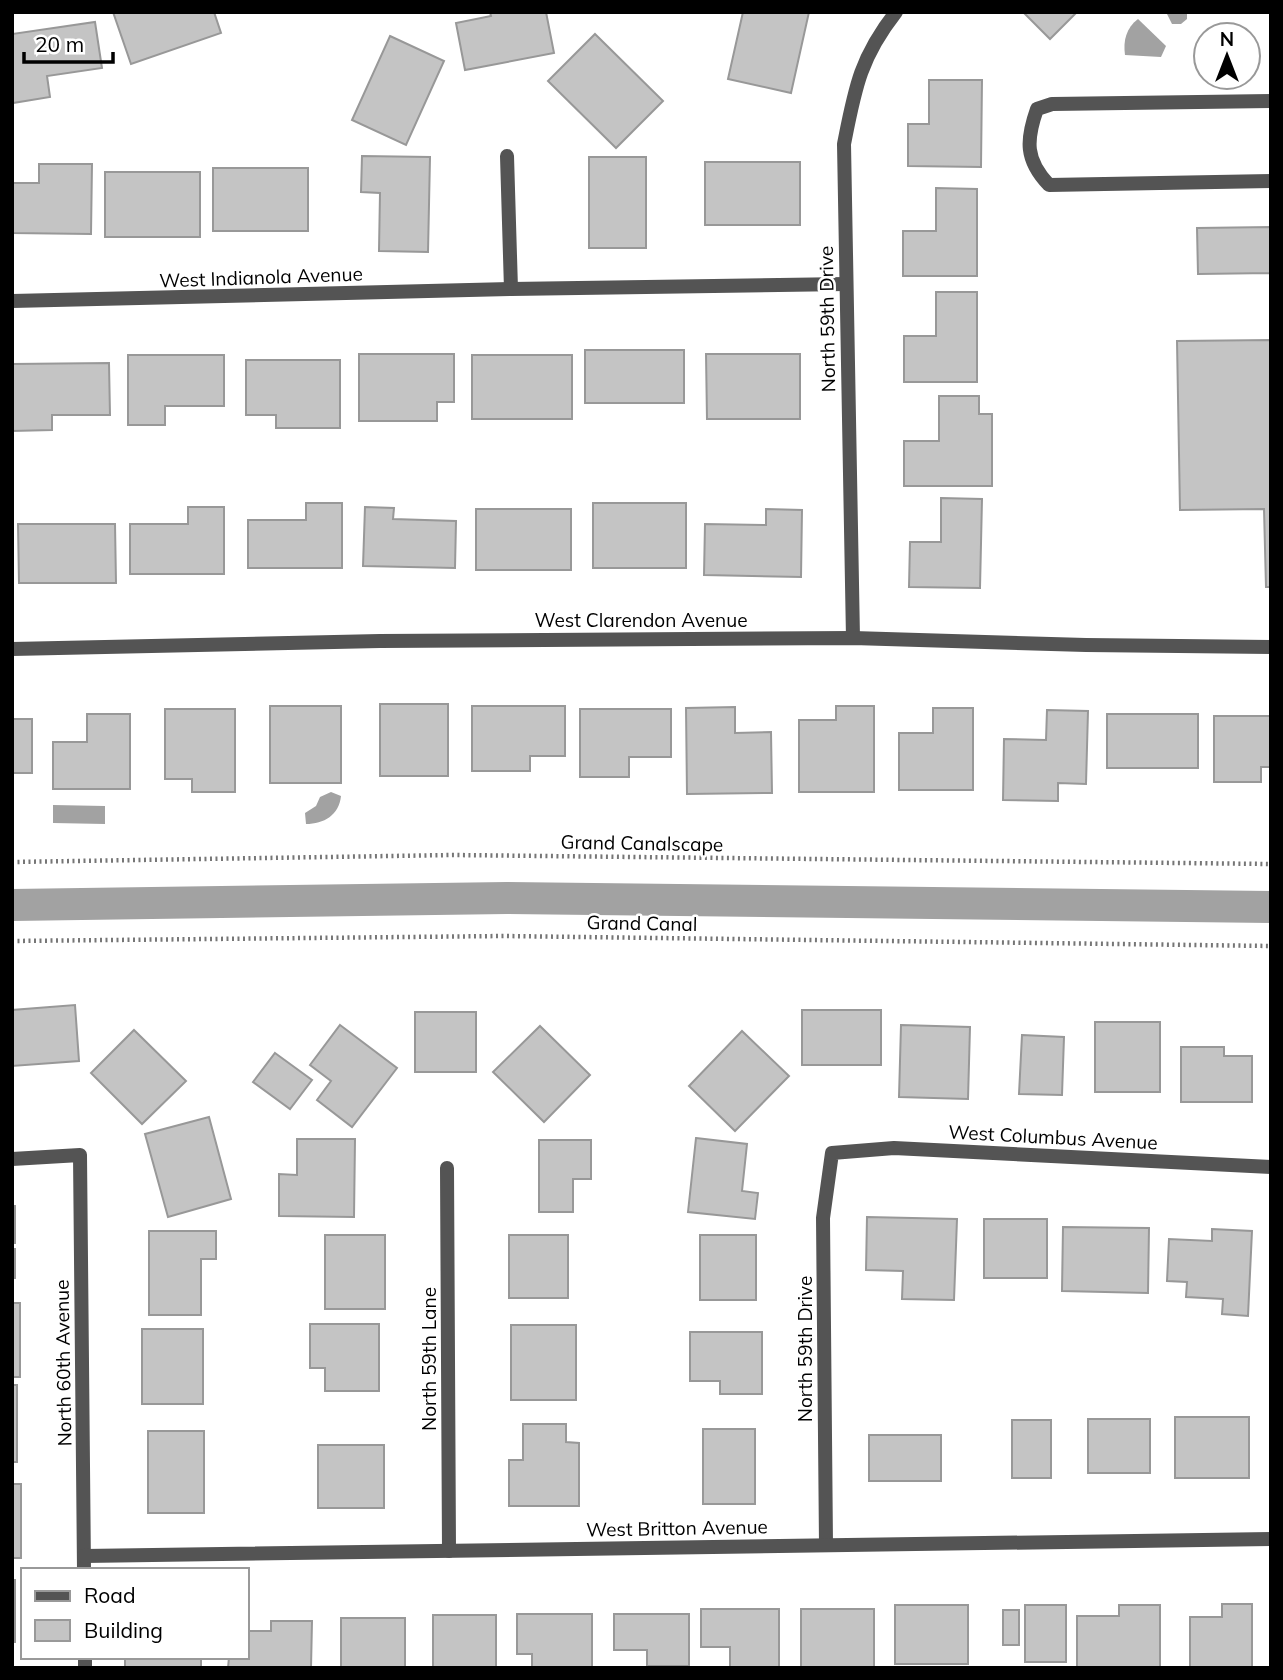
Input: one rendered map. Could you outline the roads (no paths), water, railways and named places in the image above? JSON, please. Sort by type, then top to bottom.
[{"type":"street","name":"North 59th Drive","points":[[853,638],[844,144],[855,86],[868,54],[896,12]]},
{"type":"street","points":[[1271,101],[1052,104],[1037,109],[1029,130],[1032,162],[1049,185],[1271,181]]},
{"type":"street","points":[[507,156],[511,289]]},
{"type":"street","name":"West Indianola Avenue","points":[[12,301],[846,284]]},
{"type":"street","name":"West Clarendon Avenue","points":[[12,649],[366,642],[853,638],[1271,647]]},
{"type":"street","name":"West Columbus Avenue","points":[[832,1153],[894,1149],[1271,1167]]},
{"type":"street","name":"North 59th Drive","points":[[826,1545],[823,1218],[832,1153]]},
{"type":"street","name":"North 60th Avenue","points":[[12,1159],[80,1155],[84,1563]]},
{"type":"street","name":"North 59th Lane","points":[[447,1168],[449,1551]]},
{"type":"street","name":"West Britton Avenue","points":[[84,1563],[449,1551],[1271,1539]]},
{"type":"waterway","points":[[12,905],[507,898],[1271,907]]}]
